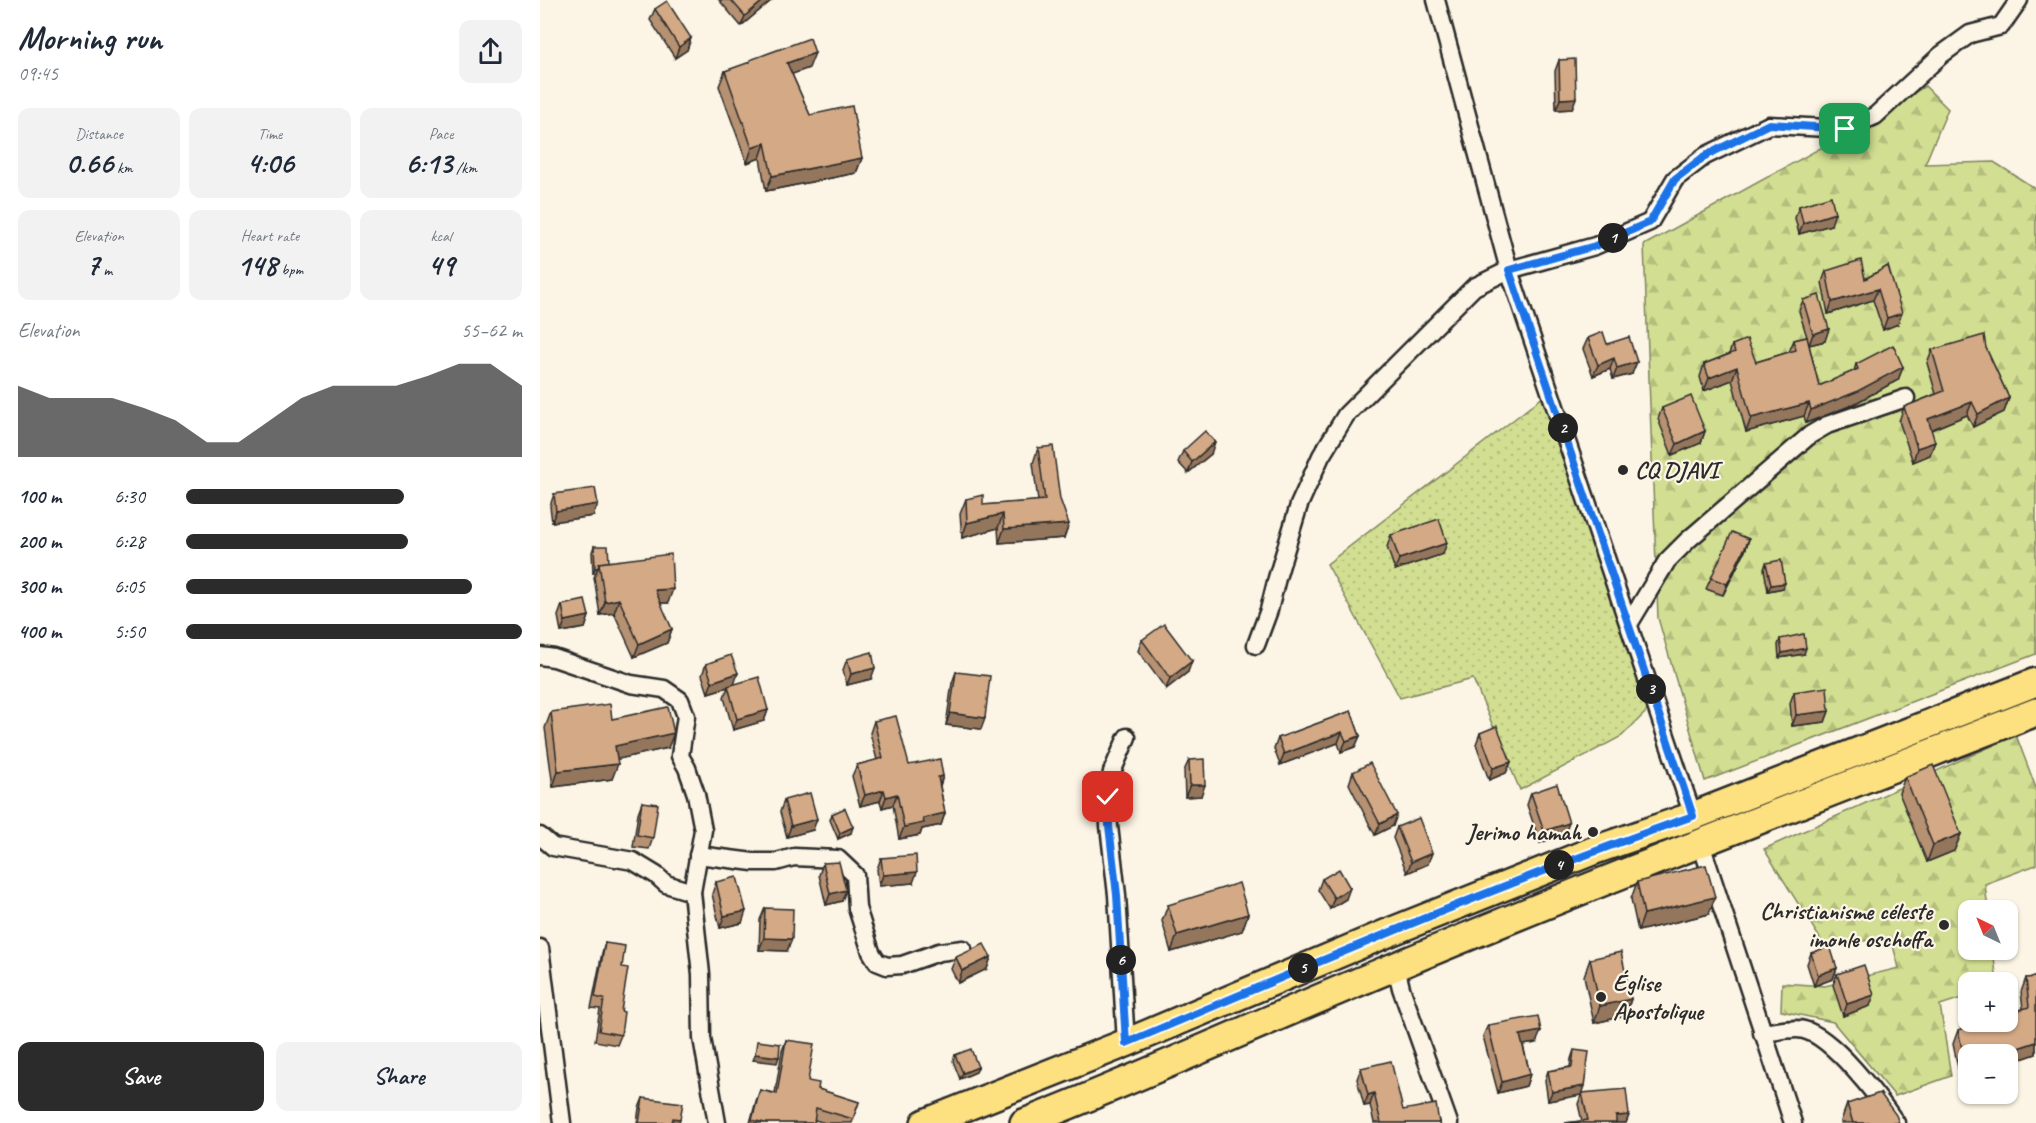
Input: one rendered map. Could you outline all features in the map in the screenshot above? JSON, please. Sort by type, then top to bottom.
[{"type":"main road","points":[[925,1123],[1126,1043],[1390,932],[1594,850],[1693,816],[2036,682]]},
{"type":"main road","points":[[1023,1123],[1111,1089],[1396,967],[2036,711]]},
{"type":"street","points":[[1436,0],[1509,270],[1693,816]]},
{"type":"street","points":[[1256,645],[1269,610],[1299,505],[1322,456],[1346,415],[1474,287],[1509,270],[1595,246],[1650,222],[1675,179],[1705,156],[1769,124],[1845,129],[1875,116],[1941,55],[1970,34],[2001,26],[2019,0]]},
{"type":"street","points":[[1629,624],[1667,561],[1688,540],[1810,435],[1827,425],[1906,398]]},
{"type":"street","points":[[540,656],[554,658],[631,684],[664,689],[680,700],[686,716],[680,756],[696,794],[703,830],[692,892],[700,974],[702,1038],[717,1123]]},
{"type":"street","points":[[1126,1043],[1117,895],[1108,797],[1112,772],[1127,737]]},
{"type":"street","points":[[540,836],[553,847],[633,861],[666,884],[692,892]]},
{"type":"street","points":[[1701,844],[1793,1123]]},
{"type":"street","points":[[698,855],[753,862],[776,862],[794,857],[838,859],[855,875],[857,908],[871,952],[877,962],[886,966],[902,965],[939,952],[963,949]]},
{"type":"street","points":[[540,948],[562,1123]]},
{"type":"street","points":[[1396,967],[1401,988],[1449,1123]]},
{"type":"street","points":[[1762,1033],[1803,1029],[1826,1041],[1885,1106],[1896,1123]]},
{"type":"green space","points":[[1925,86],[1948,109],[1925,164],[1994,162],[2036,189],[2036,654],[1705,781],[1658,618],[1644,245],[1868,122]]},
{"type":"green space","points":[[1557,386],[1658,700],[1622,736],[1520,790],[1473,679],[1400,698],[1327,564]]},
{"type":"green space","points":[[2016,735],[2036,788],[2036,865],[1985,884],[1987,900],[1958,900],[1958,960],[1994,960],[1996,972],[1958,972],[1958,999],[1940,1005],[1951,1076],[1895,1096],[1833,1022],[1781,1011],[1782,983],[1825,986],[1899,968],[1891,938],[1824,945],[1764,849]]},
{"type":"building","points":[[731,0],[764,0],[745,16]]},
{"type":"building","points":[[667,1],[691,38],[679,47],[655,9]]},
{"type":"building","points":[[810,38],[815,53],[787,63],[810,115],[852,106],[862,158],[772,176],[765,143],[752,148],[725,71]]},
{"type":"building","points":[[1575,59],[1576,98],[1560,99],[1559,60]]},
{"type":"building","points":[[1831,196],[1835,213],[1803,223],[1799,206]]},
{"type":"building","points":[[1861,260],[1865,279],[1888,266],[1902,313],[1887,318],[1878,289],[1832,302],[1826,271]]},
{"type":"building","points":[[1819,295],[1829,329],[1813,334],[1803,300]]},
{"type":"building","points":[[1603,332],[1607,344],[1629,337],[1637,362],[1617,368],[1614,358],[1598,365],[1588,338]]},
{"type":"building","points":[[1984,335],[1986,348],[2009,398],[1978,414],[1972,402],[1928,419],[1935,442],[1917,448],[1904,407],[1944,391],[1932,350]]},
{"type":"building","points":[[1807,337],[1819,386],[1858,369],[1856,364],[1893,345],[1903,367],[1856,392],[1811,410],[1809,403],[1751,418],[1737,367],[1709,378],[1704,364],[1735,352],[1732,345],[1747,339],[1756,362],[1796,350],[1794,340]]},
{"type":"building","points":[[1691,396],[1705,431],[1677,444],[1662,408]]},
{"type":"building","points":[[1205,431],[1215,442],[1192,462],[1183,451]]},
{"type":"building","points":[[1053,446],[1060,499],[1069,524],[1004,529],[1003,514],[967,523],[966,499],[983,495],[983,505],[1045,500],[1038,448]]},
{"type":"building","points":[[595,488],[598,504],[556,511],[554,494]]},
{"type":"building","points":[[1439,519],[1447,543],[1399,559],[1391,535]]},
{"type":"building","points":[[1732,532],[1749,539],[1727,584],[1711,578]]},
{"type":"building","points":[[594,546],[608,546],[609,562],[599,563],[598,568],[595,568]]},
{"type":"building","points":[[671,554],[673,589],[655,590],[672,629],[639,644],[619,599],[605,602],[599,563]]},
{"type":"building","points":[[1781,560],[1785,583],[1771,585],[1766,563]]},
{"type":"building","points":[[585,600],[589,616],[565,621],[562,605]]},
{"type":"building","points":[[1164,624],[1192,661],[1170,678],[1142,640]]},
{"type":"building","points":[[1804,634],[1806,648],[1782,653],[1780,639]]},
{"type":"building","points":[[872,652],[875,668],[851,674],[847,659]]},
{"type":"building","points":[[731,655],[738,673],[712,682],[706,664]]},
{"type":"building","points":[[956,672],[990,676],[985,718],[950,713]]},
{"type":"building","points":[[759,677],[768,710],[737,719],[728,686]]},
{"type":"building","points":[[1827,687],[1829,711],[1796,715],[1794,692]]},
{"type":"building","points":[[610,704],[612,719],[668,707],[674,733],[615,746],[618,764],[558,771],[551,712]]},
{"type":"building","points":[[1351,711],[1360,736],[1346,741],[1342,732],[1284,754],[1278,738]]},
{"type":"building","points":[[896,716],[909,765],[940,759],[943,776],[938,777],[945,813],[923,818],[924,823],[904,827],[897,794],[886,797],[884,790],[865,795],[857,765],[883,758],[874,721]]},
{"type":"building","points":[[1497,726],[1511,762],[1493,768],[1480,733]]},
{"type":"building","points":[[1204,759],[1205,785],[1190,785],[1189,760]]},
{"type":"building","points":[[1370,763],[1397,815],[1380,824],[1353,772]]},
{"type":"building","points":[[1933,765],[1961,834],[1933,845],[1905,777]]},
{"type":"building","points":[[1557,784],[1569,823],[1544,831],[1531,793]]},
{"type":"building","points":[[810,793],[817,819],[791,826],[784,800]]},
{"type":"building","points":[[642,802],[658,804],[653,838],[637,835]]},
{"type":"building","points":[[845,808],[853,827],[840,833],[832,814]]},
{"type":"building","points":[[1419,818],[1432,853],[1411,862],[1397,827]]},
{"type":"building","points":[[916,855],[917,872],[883,875],[881,858]]},
{"type":"building","points":[[839,862],[846,890],[830,894],[823,863]]},
{"type":"building","points":[[1706,865],[1715,897],[1644,914],[1637,882]]},
{"type":"building","points":[[1339,869],[1350,888],[1334,898],[1322,879]]},
{"type":"building","points":[[737,877],[746,911],[724,916],[716,882]]},
{"type":"building","points":[[1239,883],[1248,914],[1177,935],[1168,905]]},
{"type":"building","points":[[765,908],[793,909],[792,939],[764,938]]},
{"type":"building","points":[[605,943],[625,946],[622,967],[628,968],[621,1011],[624,1012],[621,1035],[599,1031],[604,999],[595,997]]},
{"type":"building","points":[[984,944],[991,957],[962,971],[956,957]]},
{"type":"building","points":[[1830,946],[1837,968],[1818,975],[1811,953]]},
{"type":"building","points":[[1621,952],[1631,999],[1600,1006],[1590,959]]},
{"type":"building","points":[[1864,965],[1874,995],[1847,1004],[1837,974]]},
{"type":"building","points":[[2036,977],[2036,1042],[2018,1048],[2018,1044],[1961,1044],[1958,1032],[2018,1032],[2018,1010],[2029,1007],[2026,978]]},
{"type":"building","points":[[1538,1016],[1541,1031],[1520,1035],[1530,1074],[1502,1082],[1488,1025]]},
{"type":"building","points":[[786,1040],[814,1044],[808,1081],[819,1083],[818,1089],[859,1102],[853,1119],[816,1108],[814,1123],[765,1123],[752,1120],[760,1090],[777,1094]]},
{"type":"building","points":[[757,1041],[780,1044],[779,1057],[755,1054]]},
{"type":"building","points":[[971,1049],[978,1067],[963,1073],[955,1055]]},
{"type":"building","points":[[1574,1050],[1589,1052],[1584,1086],[1552,1092],[1548,1071],[1572,1067]]},
{"type":"building","points":[[1391,1061],[1403,1110],[1436,1104],[1439,1123],[1381,1123],[1374,1093],[1368,1095],[1361,1068]]},
{"type":"building","points":[[1626,1089],[1629,1115],[1616,1116],[1616,1123],[1565,1123],[1588,1120],[1582,1093]]},
{"type":"building","points":[[1880,1093],[1899,1123],[1853,1123],[1847,1104]]},
{"type":"building","points":[[643,1098],[683,1103],[680,1119],[673,1118],[672,1123],[639,1123]]},
{"type":"place","name":"CQ DJAVI","points":[[1623,470]]},
{"type":"place","name":"Jerimo hamah","points":[[1593,832]]},
{"type":"place","name":"Christianisme céleste imonle oschoffa","points":[[1944,925]]},
{"type":"place","name":"Église Apostolique","points":[[1601,997]]},
{"type":"route","points":[[1108,797],[1117,895],[1126,1043],[1390,932],[1594,850],[1693,816],[1509,270],[1595,246],[1650,222],[1675,179],[1705,156],[1769,124],[1845,129]]}]
